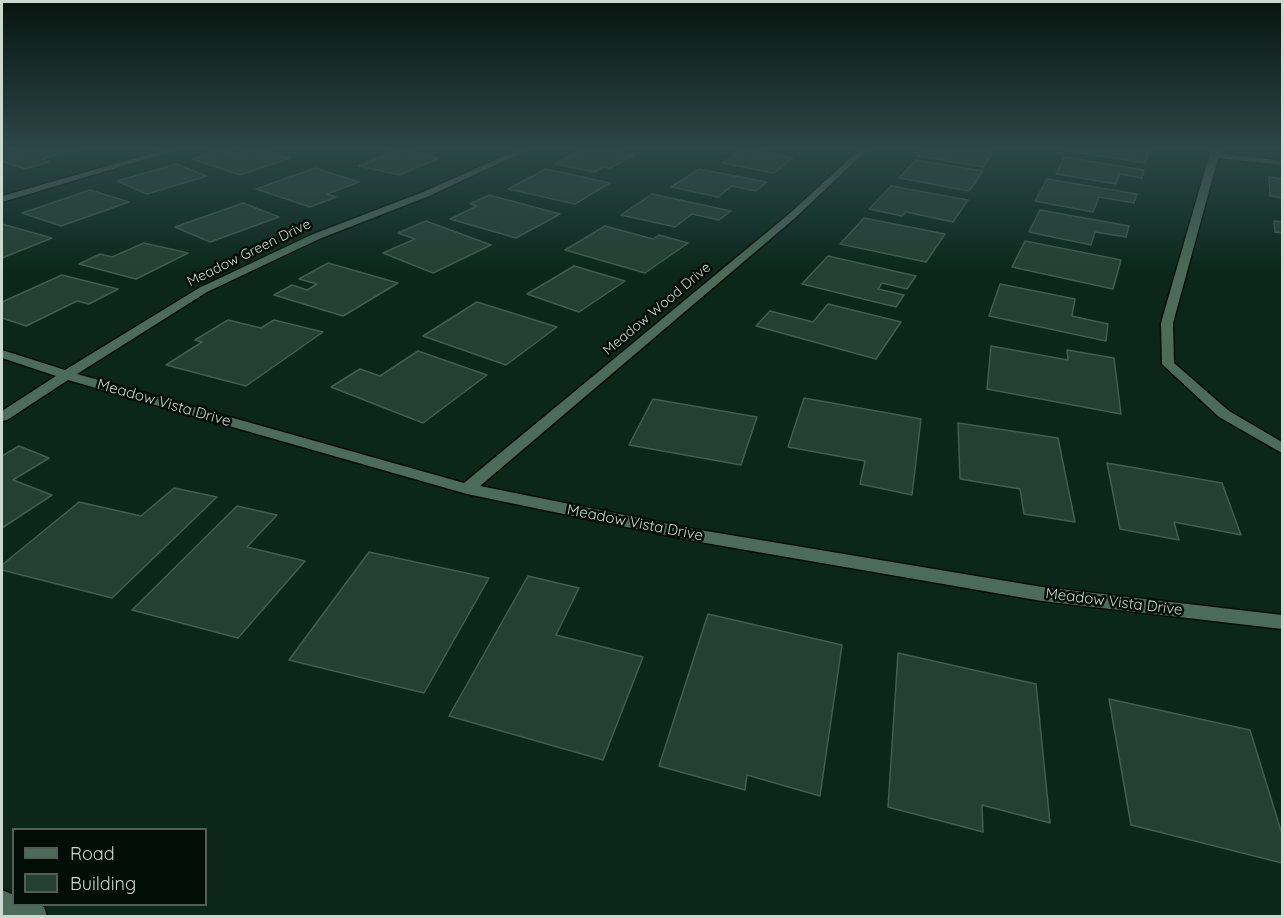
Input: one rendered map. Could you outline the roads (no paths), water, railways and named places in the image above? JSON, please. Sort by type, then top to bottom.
[{"type":"street","points":[[2,199],[27,192]]},
{"type":"street","name":"Meadow Green Drive","points":[[2,417],[203,290],[315,237],[431,192]]},
{"type":"street","name":"Meadow Wood Drive","points":[[467,489],[818,192]]},
{"type":"street","points":[[1204,192],[1167,323],[1168,364],[1224,414],[1282,448]]},
{"type":"street","name":"Meadow Vista Drive","points":[[2,354],[66,375],[467,489],[694,535],[1042,594],[1282,622]]},
{"type":"street","points":[[2,903],[35,916]]}]
